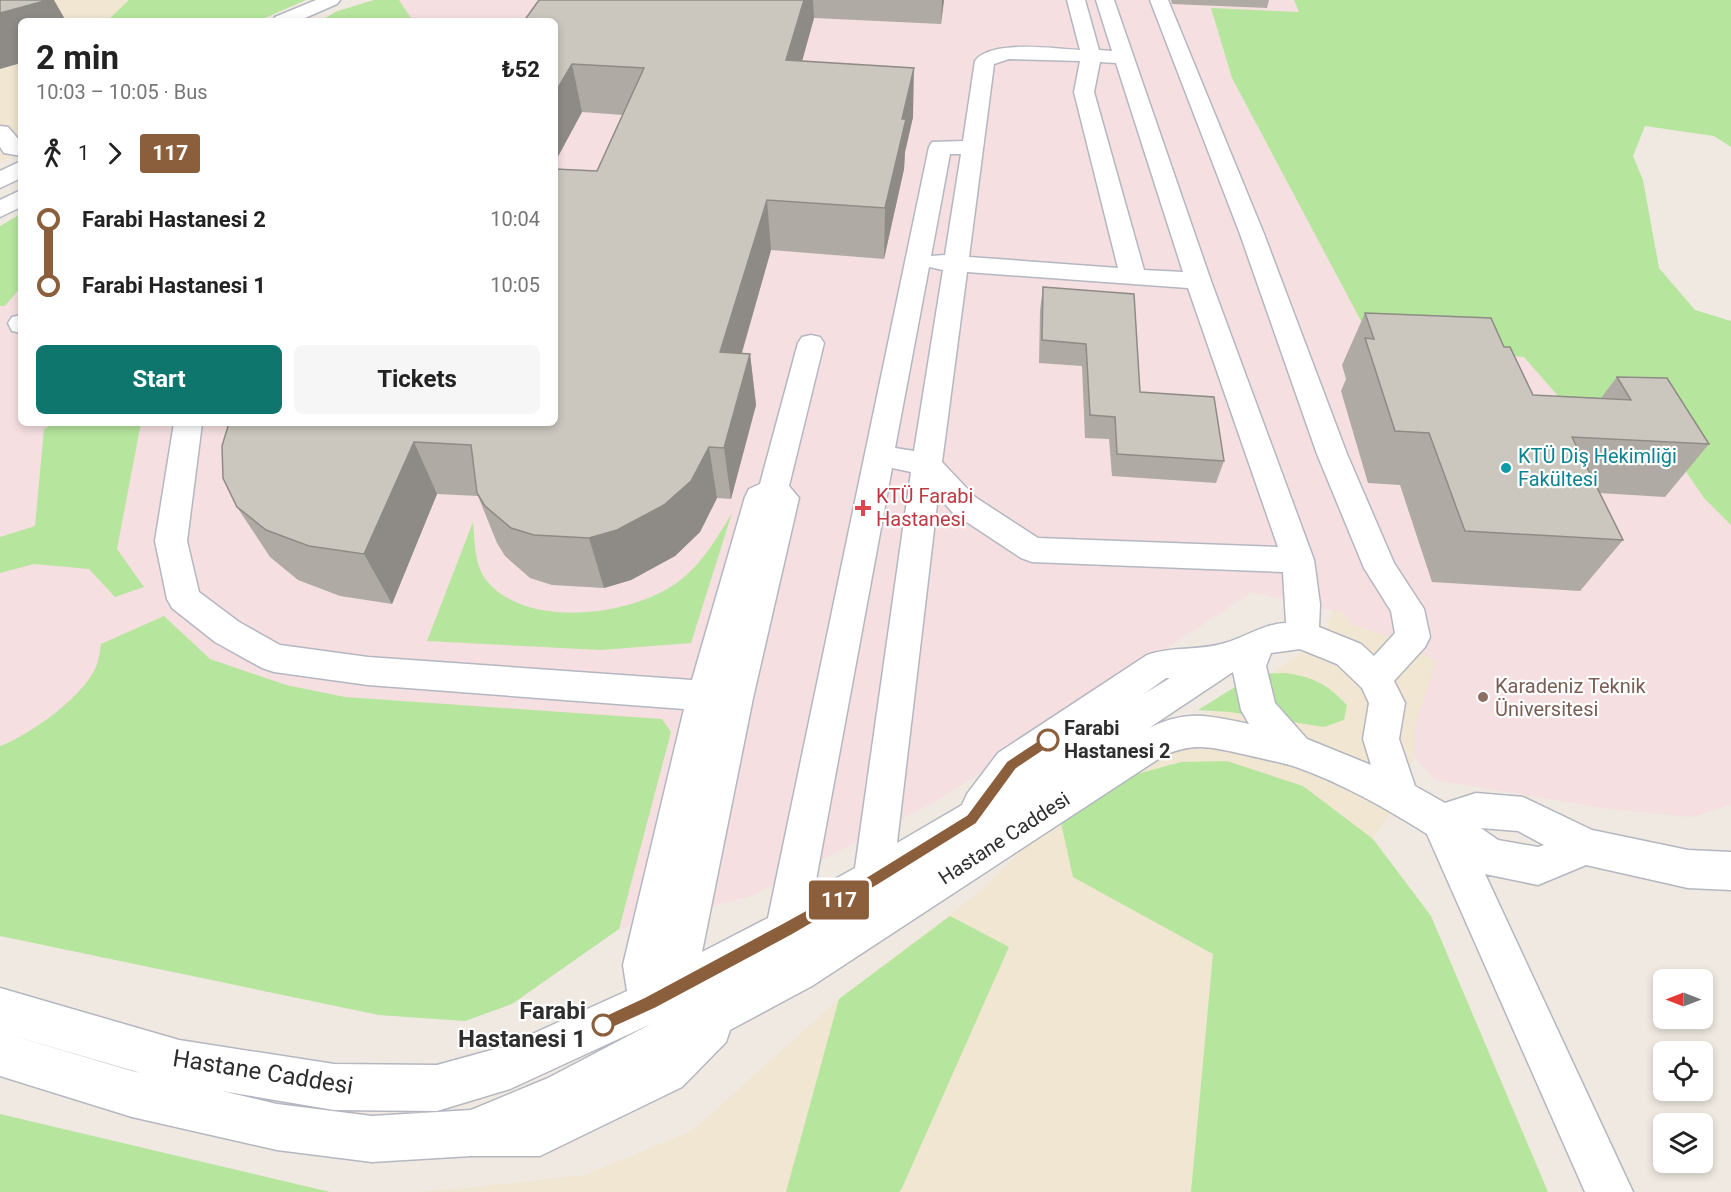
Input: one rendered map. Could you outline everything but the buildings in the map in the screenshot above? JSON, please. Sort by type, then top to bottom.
[{"type":"street","points":[[289,18],[332,0]]},
{"type":"street","points":[[312,18],[353,0]]},
{"type":"street","points":[[1076,0],[1091,56],[1084,92],[1133,276]]},
{"type":"street","points":[[1105,0],[1198,281],[1298,560],[1303,604],[1302,635]]},
{"type":"street","points":[[1159,0],[1252,234],[1332,454],[1380,568],[1407,609],[1413,637],[1376,678]]},
{"type":"street","points":[[873,880],[927,464],[984,61],[995,55],[1009,53],[1124,57]]},
{"type":"street","points":[[0,132],[12,148],[18,149]]},
{"type":"street","points":[[786,930],[920,261],[940,147],[972,148]]},
{"type":"street","points":[[0,181],[18,170]]},
{"type":"street","points":[[0,210],[18,199]]},
{"type":"street","points":[[920,261],[1198,281]]},
{"type":"street","points":[[773,490],[811,343]]},
{"type":"street","points":[[188,426],[171,541],[184,599],[227,632],[274,658],[368,671],[705,696]]},
{"type":"street","points":[[881,456],[927,464],[964,505],[1032,550],[1298,560]]},
{"type":"street","points":[[651,1002],[644,965],[705,696],[760,496],[773,490]]},
{"type":"street","points":[[651,1002],[680,956],[735,698],[784,498],[773,490]]},
{"type":"street","name":"Hastane Caddesi","points":[[0,1010],[179,1062],[334,1087],[437,1088],[510,1067],[651,1002],[786,930],[873,880],[1180,690],[1226,658],[1274,637],[1302,635],[1349,654],[1376,678],[1387,703],[1381,739],[1400,797]]},
{"type":"street","name":"Hastane Caddesi","points":[[1258,644],[1249,666],[1259,710],[1274,730],[1294,750]]},
{"type":"street","name":"Hastane Caddesi","points":[[0,1054],[132,1094],[277,1127],[372,1139],[471,1132],[540,1133],[666,1071],[730,1004],[797,971],[1150,745],[1175,733],[1203,730],[1294,750],[1330,762],[1400,797],[1442,822],[1489,857],[1538,866],[1586,847],[1688,869],[1731,871]]},
{"type":"street","name":"Hastane Caddesi","points":[[1330,762],[1365,755],[1381,739]]},
{"type":"street","points":[[1442,822],[1609,1192]]},
{"type":"shaded area","points":[[0,0],[306,0],[265,18],[18,18],[18,152],[0,163]]},
{"type":"shaded area","name":"KTÜ Farabi Hastanesi","points":[[374,0],[1331,0],[1731,514],[1731,805],[1691,817],[1602,808],[1436,780],[1414,757],[1414,728],[1436,661],[1393,638],[1355,626],[1343,613],[1252,592],[939,800],[749,897],[619,929],[512,1004],[465,1021],[379,1015],[0,936],[0,226],[18,216],[18,426],[558,426],[558,18],[326,18],[335,12]]},
{"type":"shaded area","name":"Karadeniz Teknik Üniversitesi","points":[[1342,580],[1731,805],[1691,817],[1602,808],[1436,780],[1414,757],[1400,797],[1373,839],[1431,916],[1548,1192],[415,1192],[585,1175],[692,1131],[839,999],[977,894],[1059,814],[1324,638]]},
{"type":"green space","points":[[129,0],[306,0],[265,18],[110,18]]},
{"type":"green space","points":[[374,0],[399,0],[411,18],[326,18],[335,12]]},
{"type":"green space","points":[[1294,0],[1731,0],[1731,147],[1714,136],[1645,126],[1633,156],[1643,180],[1659,268],[1695,310],[1731,321],[1731,525],[1704,498],[1656,428],[1580,421],[1524,357],[1470,353],[1361,321],[1232,78],[1211,8],[1299,12]]},
{"type":"green space","points":[[18,216],[18,291],[5,306],[0,306],[0,226]]},
{"type":"green space","points":[[50,426],[140,426],[117,549],[144,587],[115,597],[89,569],[34,564],[0,573],[0,537],[35,526],[44,429]]},
{"type":"green space","points":[[732,513],[691,643],[601,650],[427,641],[473,522],[479,567],[486,580],[504,596],[526,606],[552,612],[580,612],[634,603],[658,594],[678,582],[702,559]]},
{"type":"green space","points":[[164,616],[210,659],[286,685],[345,697],[662,719],[671,732],[619,929],[512,1004],[465,1021],[379,1015],[0,936],[0,746],[40,724],[80,690],[96,667],[101,644]]},
{"type":"green space","points":[[1285,673],[1312,679],[1333,692],[1347,705],[1344,720],[1324,727],[1230,712],[1198,710],[1256,674]]},
{"type":"green space","points":[[1227,761],[1303,786],[1373,839],[1431,916],[1548,1192],[1191,1192],[1213,954],[1073,877],[1059,814],[1111,781],[1181,762]]},
{"type":"green space","points":[[950,916],[1009,947],[902,1188],[899,1192],[786,1192],[839,999]]},
{"type":"green space","points":[[0,1114],[330,1192],[0,1192]]},
{"type":"bus line","name":"117","points":[[603,1025],[786,930],[873,880],[971,819],[1011,765],[1048,740]]},
{"type":"place","name":"KTÜ Diş Hekimliği Fakültesi","points":[[1506,468]]},
{"type":"place","name":"KTÜ Farabi Hastanesi","points":[[863,508]]},
{"type":"place","name":"Karadeniz Teknik Üniversitesi","points":[[1483,697]]},
{"type":"place","name":"Farabi Hastanesi 2","points":[[1048,740]]},
{"type":"place","name":"Farabi Hastanesi 1","points":[[603,1025]]}]
